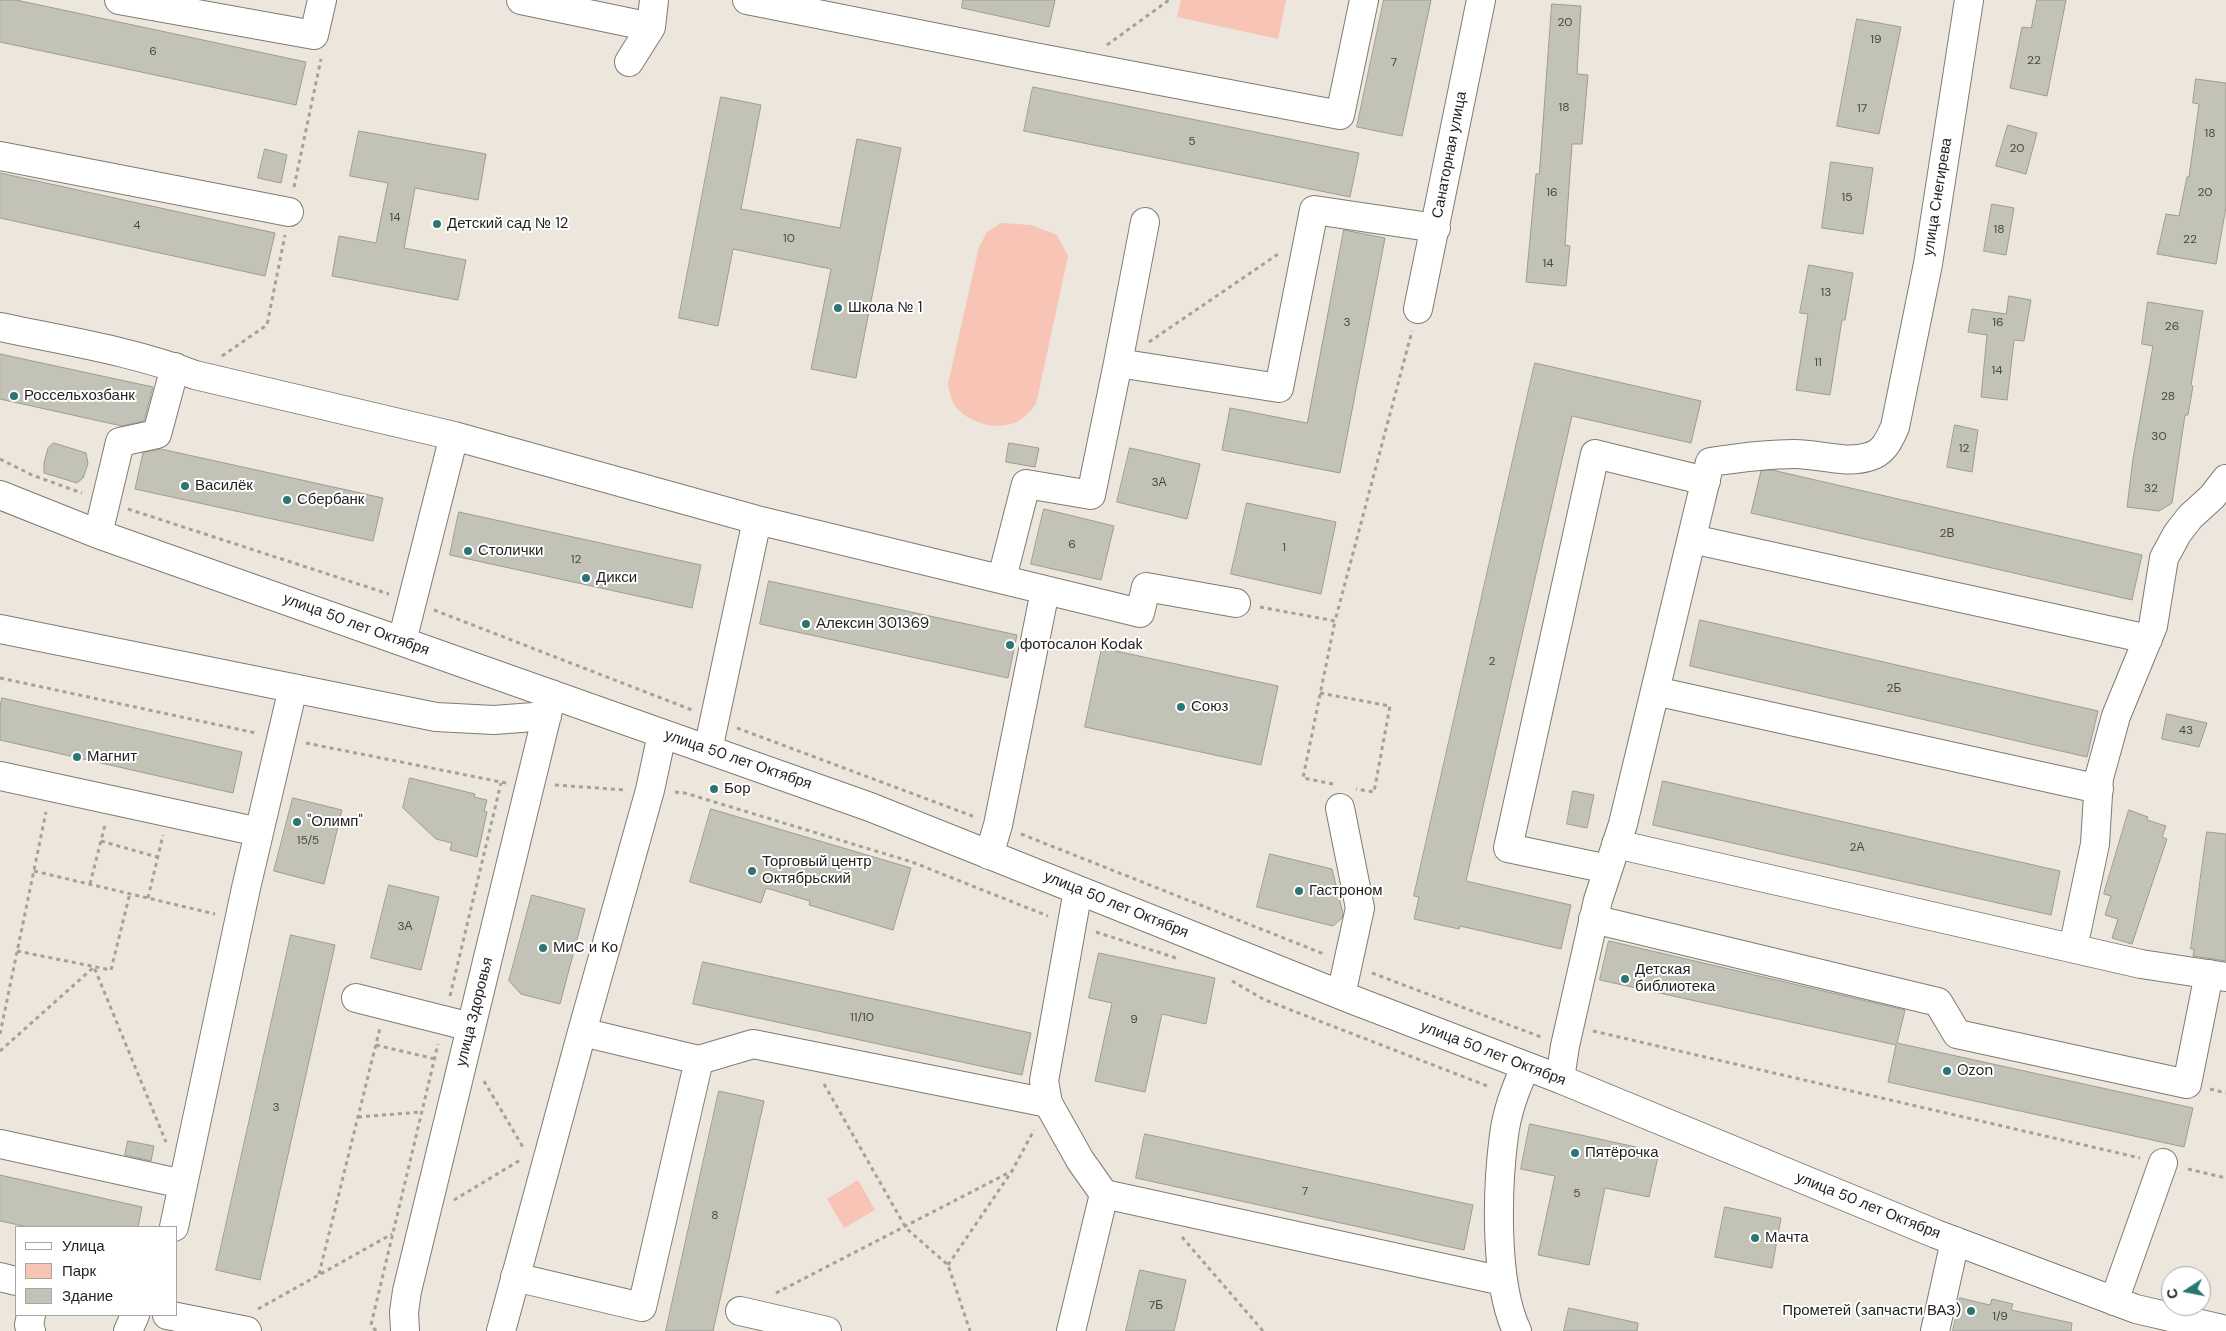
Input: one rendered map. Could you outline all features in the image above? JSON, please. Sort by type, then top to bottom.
[{"type":"street","points":[[119,0],[314,34],[322,0]]},
{"type":"street","points":[[521,0],[651,27]]},
{"type":"street","points":[[629,62],[651,27],[654,0]]},
{"type":"street","points":[[746,0],[1340,115],[1364,0]]},
{"type":"street","name":"Санаторная улица","points":[[1418,309],[1481,0]]},
{"type":"street","name":"улица Снегирева","points":[[1706,481],[1710,462],[1772,454],[1852,459],[1867,458],[1880,452],[1889,441],[1895,427],[1924,282],[1969,0]]},
{"type":"street","points":[[0,156],[290,212]]},
{"type":"street","points":[[1118,363],[1279,388],[1314,210],[1436,228]]},
{"type":"street","points":[[1002,578],[1026,484],[1092,495],[1145,222]]},
{"type":"street","points":[[0,328],[111,351],[174,367],[204,377],[454,436],[757,520],[1140,613],[1146,587],[1236,603]]},
{"type":"street","points":[[98,534],[120,442],[157,434],[174,367]]},
{"type":"street","points":[[402,641],[454,436]]},
{"type":"street","points":[[1560,1079],[1565,1046],[1594,920],[1612,857],[1655,691],[1706,481],[1595,454],[1508,848],[1612,857],[2074,948],[2141,964],[2217,975],[2187,1084],[1957,1034],[1938,1002],[1594,920]]},
{"type":"street","points":[[2074,948],[2095,844],[2099,778],[2116,716],[2153,626],[2164,558],[2176,534],[2190,517],[2212,497],[2226,478]]},
{"type":"street","name":"улица 50 лет Октября","points":[[0,495],[98,534],[402,641],[549,705],[662,734],[870,807],[1341,995],[1560,1079],[1955,1241],[2114,1301],[2157,1315],[2226,1330]]},
{"type":"street","points":[[708,750],[757,520]]},
{"type":"street","points":[[1692,540],[2148,638]]},
{"type":"street","points":[[989,855],[998,825],[1044,591]]},
{"type":"street","points":[[0,629],[436,717],[494,720],[549,705]]},
{"type":"street","points":[[174,1226],[239,920],[293,688]]},
{"type":"street","points":[[1655,691],[2099,789]]},
{"type":"street","name":"улица Здоровья","points":[[405,1331],[404,1312],[407,1291],[549,705]]},
{"type":"street","points":[[501,1331],[650,790],[662,734]]},
{"type":"street","points":[[0,776],[259,832]]},
{"type":"street","points":[[1341,995],[1360,908],[1344,794]]},
{"type":"street","points":[[1078,890],[1044,1081],[1048,1102],[1080,1160],[1104,1194],[1503,1281]]},
{"type":"street","points":[[356,998],[444,1021],[468,1039]]},
{"type":"street","points":[[582,1032],[699,1060],[753,1044],[1048,1102]]},
{"type":"street","points":[[515,1277],[642,1307],[699,1060]]},
{"type":"street","points":[[1516,1331],[1506,1301],[1500,1258],[1500,1200],[1504,1134],[1514,1096],[1526,1066]]},
{"type":"street","points":[[0,1144],[183,1184]]},
{"type":"street","points":[[2114,1301],[2163,1163]]},
{"type":"street","points":[[1071,1331],[1104,1194]]},
{"type":"street","points":[[1934,1331],[1955,1241]]},
{"type":"street","points":[[0,1277],[15,1281]]},
{"type":"street","points":[[740,1311],[826,1331]]},
{"type":"street","points":[[31,1316],[29,1326],[31,1331]]},
{"type":"street","points":[[128,1331],[135,1316]]},
{"type":"street","points":[[172,1316],[237,1329]]},
{"type":"path","points":[[1080,66],[1151,11],[1169,0]]},
{"type":"path","points":[[1118,363],[1310,232]]},
{"type":"path","points":[[1320,693],[1390,706],[1374,792],[1344,794],[1303,778],[1320,693],[1335,621],[1418,309]]},
{"type":"path","points":[[1236,603],[1335,621]]},
{"type":"path","points":[[0,678],[501,783],[530,783],[685,793],[912,862],[998,897],[1180,960]]},
{"type":"path","points":[[376,1331],[371,1325],[501,783]]},
{"type":"path","points":[[0,1034],[51,787]]},
{"type":"path","points":[[90,884],[112,800]]},
{"type":"path","points":[[148,898],[168,812]]},
{"type":"path","points":[[101,841],[157,857]]},
{"type":"path","points":[[34,871],[239,920]]},
{"type":"path","points":[[17,951],[112,970],[130,894]]},
{"type":"path","points":[[0,1051],[94,966]]},
{"type":"path","points":[[94,966],[168,1148]]},
{"type":"path","points":[[1224,976],[1265,1000],[1514,1096]]},
{"type":"path","points":[[319,1274],[386,1006]]},
{"type":"path","points":[[1571,1026],[2226,1178]]},
{"type":"path","points":[[237,1329],[319,1274],[392,1234],[425,1219],[528,1156],[468,1039]]},
{"type":"path","points":[[376,1045],[435,1059]]},
{"type":"path","points":[[807,1055],[906,1228],[948,1265],[970,1331]]},
{"type":"path","points":[[948,1265],[1012,1171],[1048,1102]]},
{"type":"path","points":[[358,1117],[421,1112]]},
{"type":"path","points":[[775,1294],[906,1228],[1012,1171]]},
{"type":"path","points":[[1180,1235],[1263,1331]]},
{"type":"green space","points":[[1181,0],[1286,0],[1278,39],[1177,17]]},
{"type":"green space","points":[[1001,223],[1031,225],[1057,235],[1068,256],[1036,404],[1016,422],[998,426],[980,423],[963,414],[952,400],[948,384],[979,247],[987,232]]},
{"type":"green space","points":[[858,1180],[875,1210],[844,1228],[827,1199]]},
{"type":"building","points":[[0,0],[16,0],[306,62],[296,105],[0,42]]},
{"type":"building","points":[[963,0],[1055,0],[1049,27],[962,8]]},
{"type":"building","points":[[1384,0],[1431,0],[1402,136],[1357,127]]},
{"type":"building","points":[[2037,0],[2066,0],[2047,96],[2010,88],[2022,27],[2031,28]]},
{"type":"building","points":[[1552,4],[1581,6],[1577,74],[1588,75],[1582,144],[1572,144],[1565,245],[1570,246],[1566,286],[1526,282],[1536,174],[1539,174]]},
{"type":"building","points":[[1857,19],[1901,27],[1879,134],[1837,126]]},
{"type":"building","points":[[2196,79],[2226,83],[2226,207],[2216,264],[2157,254],[2166,214],[2179,216],[2187,177],[2189,177],[2199,104],[2193,103]]},
{"type":"building","points":[[1033,87],[1359,153],[1350,197],[1024,131]]},
{"type":"building","points":[[721,97],[761,105],[741,209],[840,228],[857,139],[901,148],[856,378],[811,369],[831,269],[733,249],[718,326],[679,318]]},
{"type":"building","points":[[2008,125],[2037,133],[2026,174],[1996,166]]},
{"type":"building","points":[[359,131],[486,154],[478,200],[415,188],[404,248],[466,260],[458,300],[332,276],[339,236],[376,243],[388,183],[350,176]]},
{"type":"building","points":[[265,149],[287,155],[281,183],[258,178]]},
{"type":"building","points":[[1831,162],[1873,168],[1863,234],[1822,228]]},
{"type":"building","points":[[0,173],[275,233],[265,276],[0,218]]},
{"type":"building","points":[[1992,204],[2014,208],[2006,255],[1984,251]]},
{"type":"building","points":[[1344,230],[1385,238],[1340,473],[1222,450],[1230,408],[1307,423]]},
{"type":"building","points":[[1809,265],[1853,273],[1845,320],[1842,320],[1830,395],[1796,390],[1808,314],[1800,313]]},
{"type":"building","points":[[2009,296],[2031,300],[2024,341],[2014,340],[2007,400],[1981,397],[1987,335],[1968,332],[1972,309],[2006,314]]},
{"type":"building","points":[[2148,302],[2203,311],[2191,385],[2193,386],[2188,415],[2185,415],[2172,503],[2159,511],[2127,507],[2133,459],[2153,346],[2142,344]]},
{"type":"building","points":[[0,354],[153,387],[144,421],[122,426],[0,399]]},
{"type":"building","points":[[1535,363],[1701,401],[1691,443],[1572,416],[1466,881],[1571,905],[1561,949],[1460,926],[1459,929],[1414,919],[1419,897],[1414,896]]},
{"type":"building","points":[[1955,425],[1978,430],[1972,472],[1947,467]]},
{"type":"building","points":[[54,443],[86,453],[88,464],[83,478],[77,483],[44,473],[44,463],[48,448]]},
{"type":"building","points":[[1009,443],[1039,448],[1035,467],[1006,462]]},
{"type":"building","points":[[1130,448],[1200,464],[1187,519],[1117,502]]},
{"type":"building","points":[[161,449],[383,498],[373,541],[135,489],[143,453]]},
{"type":"building","points":[[1772,470],[2142,555],[2132,600],[1751,513],[1761,471]]},
{"type":"building","points":[[1247,503],[1336,522],[1321,594],[1231,574]]},
{"type":"building","points":[[1044,509],[1114,526],[1101,580],[1031,564]]},
{"type":"building","points":[[459,512],[701,565],[692,608],[450,555]]},
{"type":"building","points":[[769,581],[1017,635],[1008,678],[760,624]]},
{"type":"building","points":[[1700,620],[2098,711],[2087,757],[1690,666]]},
{"type":"building","name":"Союз","points":[[1102,648],[1278,686],[1261,765],[1085,727]]},
{"type":"building","points":[[2,698],[242,752],[233,793],[0,740],[0,708]]},
{"type":"building","points":[[2167,714],[2207,723],[2199,747],[2162,739]]},
{"type":"building","points":[[410,778],[475,794],[474,797],[487,800],[484,811],[487,812],[477,857],[450,850],[452,843],[436,839],[403,808]]},
{"type":"building","points":[[1663,781],[2060,871],[2051,915],[1653,825]]},
{"type":"building","points":[[1573,791],[1594,795],[1587,828],[1567,824]]},
{"type":"building","points":[[293,798],[342,810],[324,884],[274,871]]},
{"type":"building","points":[[711,809],[911,868],[893,930],[809,905],[810,901],[766,888],[761,903],[690,882]]},
{"type":"building","points":[[2129,810],[2148,817],[2147,820],[2166,826],[2162,837],[2167,839],[2132,944],[2112,938],[2118,919],[2105,915],[2111,896],[2104,894]]},
{"type":"building","points":[[2207,832],[2226,834],[2226,961],[2193,956],[2194,949],[2191,949]]},
{"type":"building","points":[[1270,854],[1332,869],[1343,914],[1342,918],[1333,926],[1257,907]]},
{"type":"building","points":[[389,885],[439,897],[421,970],[371,958]]},
{"type":"building","points":[[532,895],[585,909],[560,1004],[521,994],[509,981]]},
{"type":"building","points":[[291,935],[335,945],[260,1280],[216,1270]]},
{"type":"building","points":[[1609,941],[1905,1010],[1897,1043],[2193,1108],[2184,1147],[1888,1082],[1896,1045],[1600,980]]},
{"type":"building","points":[[1099,953],[1215,978],[1206,1024],[1162,1014],[1145,1092],[1095,1081],[1112,1003],[1089,998]]},
{"type":"building","points":[[703,962],[1031,1033],[1022,1075],[693,1004]]},
{"type":"building","points":[[719,1091],[764,1101],[713,1331],[666,1331]]},
{"type":"building","points":[[1530,1124],[1659,1152],[1649,1197],[1605,1188],[1589,1265],[1538,1255],[1555,1176],[1521,1169]]},
{"type":"building","points":[[1145,1134],[1473,1205],[1464,1250],[1136,1178]]},
{"type":"building","points":[[128,1141],[154,1146],[151,1161],[125,1155]]},
{"type":"building","points":[[0,1175],[142,1207],[138,1226],[23,1226],[0,1221]]},
{"type":"building","points":[[1725,1207],[1781,1218],[1772,1268],[1715,1257]]},
{"type":"building","points":[[1140,1270],[1186,1280],[1174,1331],[1126,1331]]},
{"type":"building","points":[[1960,1298],[1990,1305],[1992,1299],[2013,1304],[2011,1310],[2072,1323],[2071,1331],[1953,1331]]},
{"type":"building","points":[[1569,1308],[1638,1323],[1637,1331],[1564,1331]]},
{"type":"place","name":"Детский сад № 12","points":[[437,224]]},
{"type":"place","name":"Школа № 1","points":[[838,308]]},
{"type":"place","name":"Россельхозбанк","points":[[14,396]]},
{"type":"place","name":"Василёк","points":[[185,486]]},
{"type":"place","name":"Сбербанк","points":[[287,500]]},
{"type":"place","name":"Столички","points":[[468,551]]},
{"type":"place","name":"Дикси","points":[[586,578]]},
{"type":"place","name":"Алексин 301369","points":[[806,624]]},
{"type":"place","name":"фотосалон Kodak","points":[[1010,645]]},
{"type":"place","name":"Союз","points":[[1181,707]]},
{"type":"place","name":"Магнит","points":[[77,757]]},
{"type":"place","name":"Бор","points":[[714,789]]},
{"type":"place","name":"\"Олимп\"","points":[[297,822]]},
{"type":"place","name":"Торговый центр Октябрьский","points":[[752,871]]},
{"type":"place","name":"Гастроном","points":[[1299,891]]},
{"type":"place","name":"МиС и Ко","points":[[543,948]]},
{"type":"place","name":"Детская библиотека","points":[[1625,979]]},
{"type":"place","name":"Ozon","points":[[1947,1071]]},
{"type":"place","name":"Пятёрочка","points":[[1575,1153]]},
{"type":"place","name":"Мачта","points":[[1755,1238]]},
{"type":"place","name":"Прометей (запчасти ВАЗ)","points":[[1971,1311]]}]
